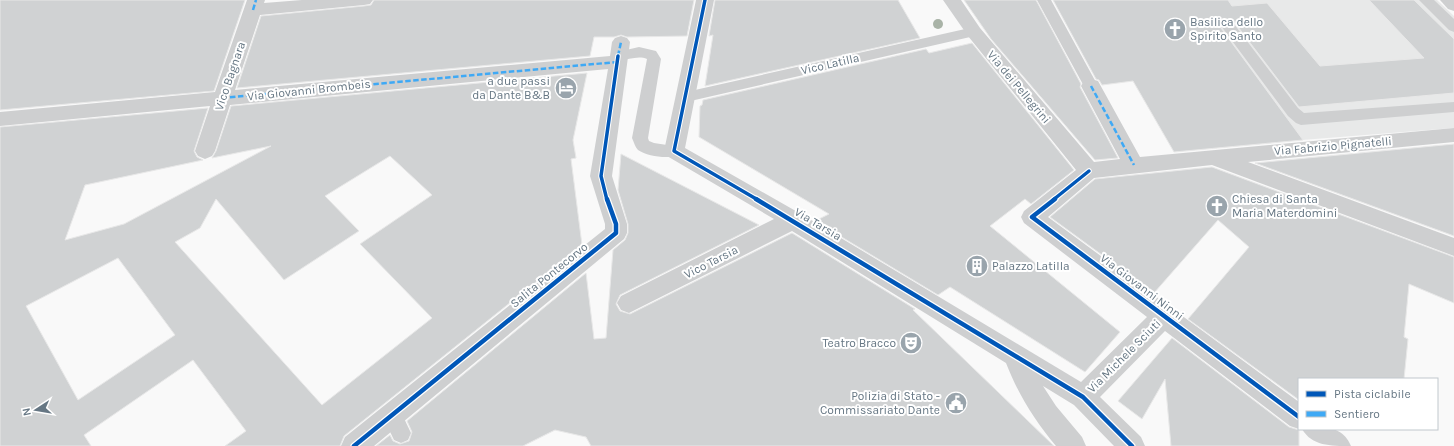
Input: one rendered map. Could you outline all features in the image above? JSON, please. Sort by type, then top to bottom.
[{"type":"street","points":[[255,5],[364,0]]},
{"type":"street","points":[[674,151],[704,0]]},
{"type":"street","name":"Via dei Pellegrini","points":[[952,0],[974,32],[1089,171]]},
{"type":"street","points":[[1449,0],[1454,5]]},
{"type":"street","name":"Vico Bagnara","points":[[205,151],[255,5]]},
{"type":"street","name":"Via Giovanni Brombeis","points":[[0,119],[222,98],[619,53]]},
{"type":"street","name":"Salita Pontecorvo","points":[[354,446],[396,424],[616,233],[616,224],[601,176],[619,53]]},
{"type":"street","points":[[1091,86],[1134,165]]},
{"type":"street","name":"Via Fabrizio Pignatelli","points":[[1089,171],[1134,165],[1454,135]]},
{"type":"street","name":"Via Tarsia","points":[[674,151],[793,220],[1083,397],[1132,446]]},
{"type":"street","points":[[1212,158],[1454,247]]},
{"type":"street","name":"Via Giovanni Ninni","points":[[1089,171],[1032,217],[1298,416]]},
{"type":"street","name":"Vico Tarsia","points":[[629,303],[793,220]]},
{"type":"street","name":"Via Michele Sciuti","points":[[1083,397],[1164,316]]},
{"type":"street","points":[[1016,356],[1024,379],[1035,397],[1073,446]]},
{"type":"street","points":[[1317,430],[1338,446]]},
{"type":"lane","points":[[1044,0],[1091,86]]},
{"type":"lane","points":[[1426,0],[1454,27]]},
{"type":"lane","points":[[1229,27],[1292,112],[1301,119],[1454,106]]},
{"type":"lane","name":"Vico Latilla","points":[[686,96],[974,32]]},
{"type":"lane","name":"Via Tarsia","points":[[619,53],[639,52],[651,54],[654,59],[640,138],[643,145],[651,149],[674,151]]},
{"type":"shaded area","points":[[1228,0],[1437,0],[1454,16],[1454,128],[1302,140],[1212,19],[1225,6],[1232,6]]},
{"type":"building","points":[[0,0],[245,0],[214,91],[0,110]]},
{"type":"building","points":[[374,0],[694,0],[687,36],[627,37],[621,35],[614,37],[594,37],[590,56],[237,88],[261,16],[364,6],[371,5]]},
{"type":"building","points":[[715,0],[898,0],[920,38],[705,86],[713,35],[709,36]]},
{"type":"building","points":[[964,0],[1036,0],[1081,84],[1080,87],[1118,158],[1095,160],[991,39]]},
{"type":"building","points":[[1053,0],[1228,0],[1232,6],[1267,3],[1320,66],[1424,58],[1369,0],[1414,0],[1454,39],[1454,93],[1299,107],[1235,23],[1228,21],[1223,23],[1221,28],[1303,140],[1174,152],[1133,81],[1102,85],[1099,80],[1096,79]]},
{"type":"building","points":[[972,43],[1074,170],[1031,204],[1025,199],[990,226],[1120,332],[1085,372],[950,287],[938,295],[815,221],[829,214],[699,137],[700,106],[702,105],[703,100],[926,49],[929,53]]},
{"type":"building","points":[[587,73],[573,140],[576,158],[571,159],[582,245],[344,436],[340,446],[225,446],[246,431],[193,360],[84,435],[91,446],[0,446],[0,127],[208,108],[194,151],[197,157],[203,160],[85,185],[65,240],[124,224],[271,146],[212,158],[216,151],[231,106]],"holes":[[[390,156],[432,195],[360,244],[432,318],[322,405],[175,242],[200,228],[216,199],[284,280],[359,231],[325,196]],[[118,258],[175,335],[78,400],[26,306]]]},
{"type":"building","points":[[1454,144],[1454,236],[1255,163]]},
{"type":"building","points":[[621,154],[759,225],[620,295],[616,304],[620,311],[630,314],[792,233],[915,309],[913,310],[1054,446],[591,446],[586,437],[555,430],[523,446],[376,446],[390,435],[393,441],[400,444],[409,441],[412,432],[407,421],[586,273],[594,339],[606,338],[613,250],[625,240],[628,233],[628,224],[618,190]]},
{"type":"building","points":[[1212,167],[1454,257],[1454,303],[1409,284],[1404,337],[1408,339],[1404,378],[1298,378],[1298,399],[1188,319],[1249,247],[1218,220],[1154,293],[1050,217],[1095,179]]},
{"type":"building","points":[[1172,338],[1289,427],[1299,430],[1299,446],[1171,446],[1165,379],[1142,419],[1118,401]]},
{"type":"marked path","points":[[253,10],[256,0]]},
{"type":"marked path","points":[[618,56],[621,42]]},
{"type":"marked path","points":[[222,98],[617,62]]},
{"type":"marked path","points":[[1091,86],[1134,165]]},
{"type":"cycle path","points":[[705,0],[674,151],[793,220],[1083,397],[1132,446]]},
{"type":"cycle path","points":[[354,446],[616,233],[616,224],[601,176],[618,56]]},
{"type":"cycle path","points":[[1089,171],[1032,217],[1298,416]]},
{"type":"place","name":"Basilica dello Spirito Santo","points":[[1175,29]]},
{"type":"place","name":"a due passi da Dante B&B","points":[[566,88]]},
{"type":"place","name":"Chiesa di Santa Maria Materdomini","points":[[1217,206]]},
{"type":"place","name":"Palazzo Latilla","points":[[977,266]]},
{"type":"place","name":"Teatro Bracco","points":[[911,343]]},
{"type":"place","name":"Polizia di Stato - Commissariato Dante","points":[[956,403]]}]
